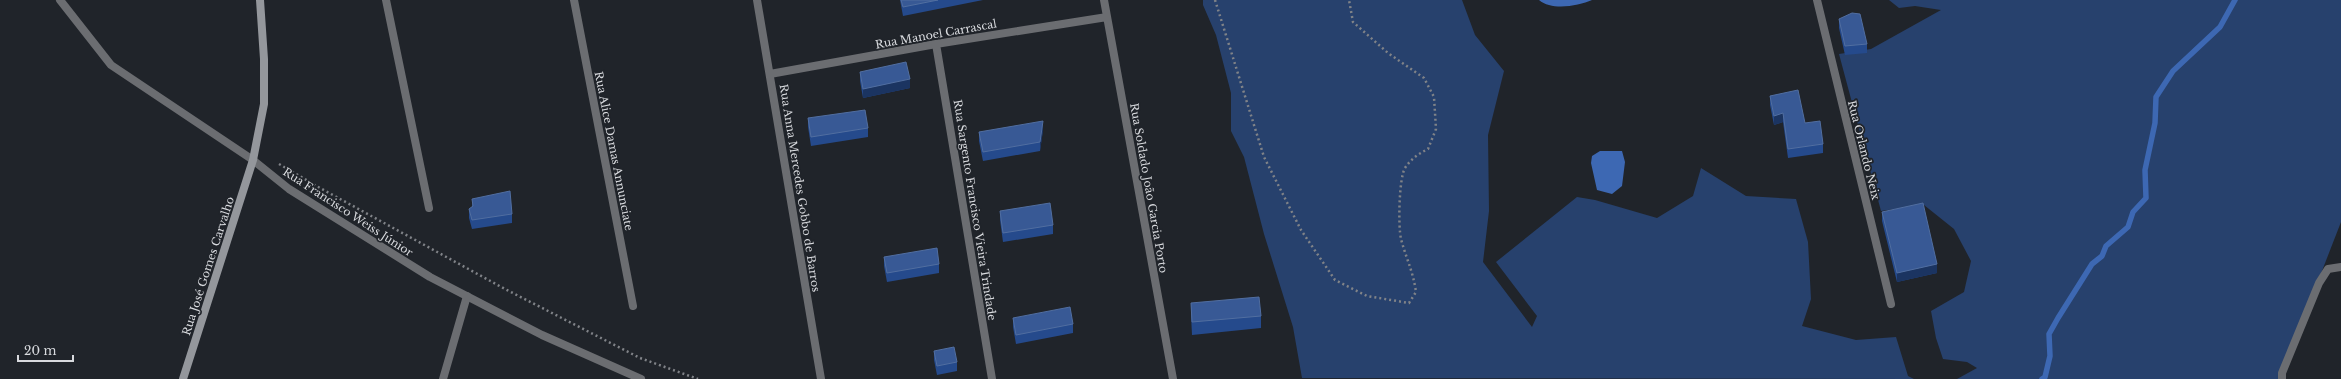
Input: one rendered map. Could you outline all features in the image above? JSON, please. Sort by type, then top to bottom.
[{"type":"main road","name":"Rua José Gomes Carvalho","points":[[183,379],[253,160],[264,104],[264,59],[260,0]]},
{"type":"street","name":"Rua Francisco Weiss Júnior","points":[[60,0],[111,65],[253,160],[289,189],[430,277],[542,335],[641,379]]},
{"type":"street","points":[[386,0],[429,208]]},
{"type":"street","name":"Rua Alice Damas Annunciate","points":[[574,0],[633,306]]},
{"type":"street","name":"Rua Anna Mercedes Gobbo de Barros","points":[[757,0],[821,379]]},
{"type":"street","name":"Rua Soldado João Garcia Porto","points":[[1104,0],[1173,379]]},
{"type":"street","name":"Rua Orlando Neix","points":[[1817,0],[1891,304]]},
{"type":"street","name":"Rua Manoel Carrascal","points":[[770,74],[936,44],[1107,17]]},
{"type":"street","name":"Rua Sargento Francisco Vieira Trindade","points":[[936,44],[992,379]]},
{"type":"street","points":[[2282,379],[2282,373],[2319,283],[2328,270],[2341,267]]},
{"type":"street","points":[[443,379],[467,296]]},
{"type":"path","points":[[1215,0],[1264,157],[1300,230],[1335,280],[1367,296],[1409,303],[1416,292],[1413,271],[1401,238],[1398,215],[1404,170],[1416,155],[1428,149],[1436,129],[1434,97],[1424,78],[1388,53],[1353,22],[1350,0]]},
{"type":"path","points":[[276,163],[283,164],[320,188],[505,290],[640,358],[698,379]]},
{"type":"shaded area","points":[[1203,0],[1462,0],[1475,35],[1504,71],[1488,135],[1489,211],[1483,262],[1532,327],[1537,316],[1496,262],[1577,197],[1595,200],[1657,218],[1693,196],[1701,168],[1746,196],[1796,199],[1808,242],[1811,299],[1802,326],[1856,340],[1896,337],[1908,376],[1914,379],[1302,378],[1293,327],[1264,234],[1244,157],[1231,131],[1231,93],[1216,35],[1203,5]]},
{"type":"shaded area","points":[[1539,0],[1592,0],[1573,6],[1558,6],[1544,3]]},
{"type":"shaded area","points":[[1889,0],[2341,0],[2341,222],[2280,379],[1957,379],[1977,368],[1967,362],[1943,359],[1936,338],[1931,311],[1964,292],[1971,261],[1954,229],[1924,205],[1881,211],[1839,54],[1871,49],[1941,10],[1915,6],[1899,8]]},
{"type":"shaded area","points":[[1600,151],[1622,151],[1625,162],[1622,186],[1612,194],[1597,190],[1591,163],[1592,156]]},
{"type":"building","points":[[901,0],[938,0],[903,7]]},
{"type":"building","points":[[1852,13],[1860,14],[1867,44],[1845,46],[1839,19]]},
{"type":"building","points":[[906,62],[910,79],[863,89],[860,72]]},
{"type":"building","points":[[1798,90],[1805,123],[1820,121],[1823,144],[1788,149],[1783,113],[1774,116],[1770,96]]},
{"type":"building","points":[[865,110],[868,128],[811,137],[808,118]]},
{"type":"building","points":[[1043,121],[1040,142],[983,152],[979,132]]},
{"type":"building","points":[[510,191],[512,214],[472,220],[469,209],[473,206],[472,199]]},
{"type":"building","points":[[1050,203],[1053,225],[1003,233],[1000,211]]},
{"type":"building","points":[[1923,203],[1937,264],[1897,273],[1882,212]]},
{"type":"building","points":[[937,248],[939,264],[887,273],[884,257]]},
{"type":"building","points":[[1259,297],[1261,316],[1192,322],[1191,303]]},
{"type":"building","points":[[1070,307],[1073,324],[1016,335],[1013,318]]},
{"type":"building","points":[[954,347],[957,362],[937,366],[934,351]]},
{"type":"waterway","points":[[2042,379],[2045,377],[2050,356],[2049,334],[2058,318],[2092,264],[2102,256],[2106,246],[2128,227],[2133,212],[2146,198],[2145,170],[2155,123],[2156,97],[2173,71],[2220,27],[2235,0]]}]
